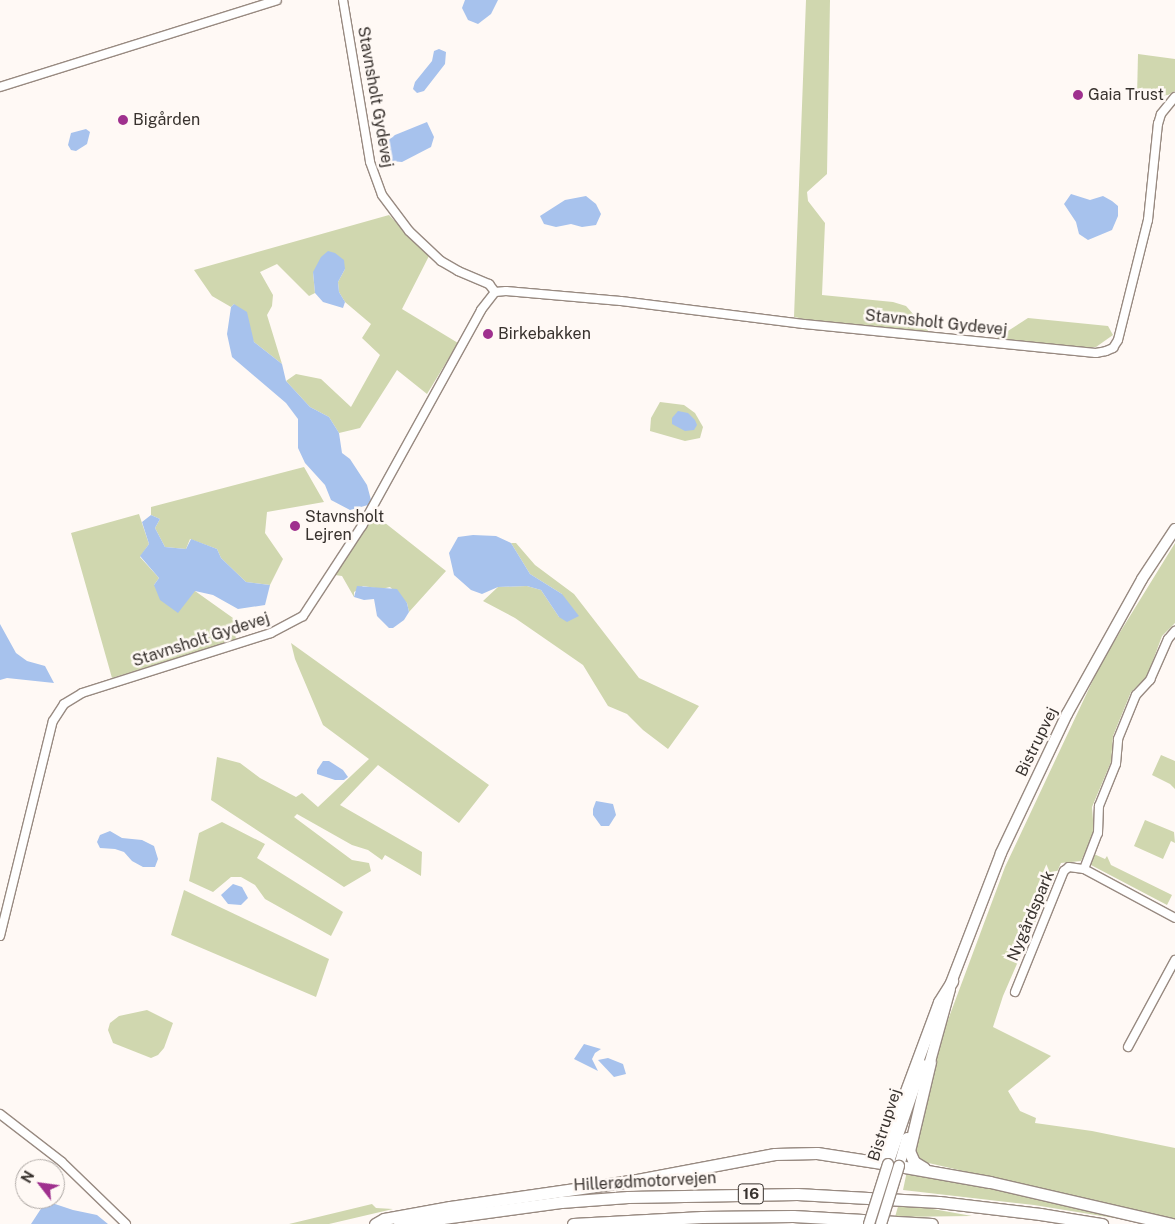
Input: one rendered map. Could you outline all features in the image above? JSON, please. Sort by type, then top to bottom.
[{"type":"highway","points":[[869,1160],[878,1157],[884,1150],[939,1002],[952,981]]},
{"type":"highway","points":[[928,1170],[914,1162],[909,1151],[930,1062]]},
{"type":"highway","points":[[375,1224],[384,1219],[450,1207],[675,1174],[775,1154],[818,1153],[928,1170],[1172,1224]]},
{"type":"highway","name":"Hillerødmotorvejen","points":[[400,1224],[551,1203],[628,1197],[797,1194],[939,1202],[1040,1214],[1102,1224]]},
{"type":"highway","name":"16","points":[[574,1224],[702,1216],[793,1216],[932,1224]]},
{"type":"main road","name":"Bistrupvej","points":[[881,1224],[893,1165],[952,981],[1002,852],[1062,723],[1142,579],[1175,530]]},
{"type":"main road","name":"Bistrupvej","points":[[869,1224],[893,1165],[930,1062],[952,981]]},
{"type":"street","points":[[0,87],[277,0]]},
{"type":"street","name":"Stavnsholt Gydevej","points":[[343,0],[370,162],[382,195],[409,232],[441,261],[458,271],[489,284],[495,292]]},
{"type":"street","name":"Stavnsholt Gydevej","points":[[0,936],[53,721],[64,704],[82,692],[271,633],[302,616],[312,604],[362,526],[472,327],[488,299],[495,292],[506,291],[621,301],[814,325],[1096,354],[1106,352],[1113,348],[1118,340],[1148,220],[1158,124],[1161,114],[1175,97]]},
{"type":"street","points":[[1175,631],[1168,639],[1150,680],[1136,695],[1118,739],[1116,764],[1099,806],[1098,833],[1084,869],[1175,918]]},
{"type":"street","name":"Nygårdspark","points":[[1015,992],[1064,871],[1076,866],[1084,869]]},
{"type":"street","points":[[1128,1047],[1175,960]]},
{"type":"street","points":[[0,1114],[62,1162],[126,1224]]},
{"type":"green space","points":[[806,0],[830,0],[827,174],[807,192],[808,201],[825,223],[822,295],[893,302],[906,306],[931,334],[824,323],[794,317]]},
{"type":"green space","points":[[1138,54],[1175,59],[1175,91],[1168,95],[1137,98]]},
{"type":"green space","points":[[389,215],[429,256],[402,309],[458,343],[427,394],[397,370],[360,428],[339,433],[329,417],[310,407],[286,381],[296,374],[321,379],[351,407],[380,355],[362,338],[371,324],[345,302],[339,292],[338,282],[345,269],[313,272],[315,293],[309,296],[277,264],[260,272],[273,295],[272,306],[267,315],[282,364],[254,342],[234,304],[231,307],[212,296],[194,270]]},
{"type":"green space","points":[[1028,318],[1108,326],[1113,335],[1096,347],[1083,348],[997,338]]},
{"type":"green space","points":[[660,402],[684,405],[695,413],[703,427],[700,438],[685,441],[650,431],[651,418]]},
{"type":"green space","points":[[304,467],[324,502],[267,512],[265,533],[283,559],[270,585],[246,582],[221,558],[217,549],[190,539],[186,549],[165,547],[155,528],[160,519],[151,515],[151,507]]},
{"type":"green space","points":[[139,514],[149,544],[140,557],[159,578],[154,585],[195,591],[233,618],[236,640],[112,678],[71,533]]},
{"type":"green space","points":[[375,515],[446,571],[409,612],[407,603],[390,587],[382,589],[363,586],[354,592],[354,597],[342,576],[335,575]]},
{"type":"green space","points":[[511,543],[516,543],[535,565],[574,594],[639,678],[699,706],[668,749],[643,730],[627,714],[608,706],[583,665],[515,618],[483,601],[498,587],[527,586],[541,590],[559,617],[562,594],[530,574]]},
{"type":"green space","points":[[1175,543],[1175,623],[1162,636],[1147,677],[1131,692],[1113,736],[1111,762],[1092,807],[1094,833],[1081,861],[1061,863],[1003,996],[993,1027],[1051,1056],[1008,1091],[1020,1111],[1036,1118],[1035,1123],[1092,1131],[1175,1148],[1175,1220],[920,1161],[912,1149],[939,1044],[1005,867],[1101,663]]},
{"type":"green space","points":[[291,643],[489,785],[459,823],[378,765],[340,805],[422,852],[421,876],[385,855],[382,860],[368,850],[352,845],[297,814],[294,817],[352,860],[369,863],[371,871],[344,887],[211,800],[217,757],[240,763],[260,778],[296,797],[302,793],[318,807],[369,759],[323,725],[295,659]]},
{"type":"green space","points":[[1161,755],[1175,761],[1175,789],[1170,784],[1152,775]]},
{"type":"green space","points":[[1145,820],[1174,832],[1175,843],[1171,841],[1163,859],[1134,846]]},
{"type":"green space","points":[[222,822],[265,844],[257,858],[343,912],[331,936],[265,899],[255,885],[241,877],[231,877],[213,892],[189,881],[199,833]]},
{"type":"green space","points":[[1094,850],[1096,850],[1094,854],[1105,859],[1107,856],[1111,865],[1172,895],[1167,905],[1091,865],[1089,862]]},
{"type":"green space","points":[[184,890],[329,959],[316,997],[171,935]]},
{"type":"green space","points":[[147,1010],[173,1023],[164,1048],[158,1055],[151,1058],[113,1043],[108,1030],[110,1023],[119,1016]]},
{"type":"green space","points":[[907,1171],[1044,1199],[1151,1224],[1034,1205],[903,1190]]},
{"type":"green space","points":[[899,1203],[972,1216],[895,1217]]},
{"type":"green space","points":[[372,1204],[376,1208],[393,1209],[329,1224],[289,1224]]},
{"type":"water","points":[[465,0],[498,0],[491,14],[478,24],[468,20],[462,8]]},
{"type":"water","points":[[439,49],[446,52],[445,64],[424,91],[417,93],[413,89],[415,82],[432,61],[434,51]]},
{"type":"water","points":[[427,122],[434,137],[431,147],[402,162],[381,160],[382,145],[395,135]]},
{"type":"water","points":[[86,129],[90,132],[87,144],[76,151],[71,150],[68,145],[71,133]]},
{"type":"water","points":[[1071,194],[1090,200],[1103,196],[1118,206],[1118,216],[1112,230],[1088,240],[1079,234],[1076,222],[1064,204]]},
{"type":"water","points":[[586,196],[596,204],[601,214],[596,225],[582,227],[571,224],[556,227],[544,224],[540,216],[565,200]]},
{"type":"water","points":[[328,251],[335,253],[344,260],[345,269],[338,282],[339,292],[345,302],[343,308],[323,302],[315,293],[313,272],[321,257]]},
{"type":"water","points":[[234,304],[247,312],[254,342],[282,364],[286,381],[310,407],[329,417],[339,433],[342,453],[350,459],[367,485],[371,500],[368,505],[350,510],[331,500],[325,485],[305,463],[298,448],[298,419],[286,403],[232,357],[227,334],[231,307]]},
{"type":"water","points":[[678,411],[688,413],[695,420],[697,425],[694,430],[685,431],[672,424],[672,418]]},
{"type":"water","points":[[151,515],[160,519],[155,528],[165,547],[186,549],[191,539],[217,549],[221,558],[246,582],[270,585],[265,605],[238,609],[213,595],[195,591],[178,613],[160,600],[154,585],[159,578],[140,556],[149,544],[142,522]]},
{"type":"water","points":[[473,535],[496,536],[511,543],[530,574],[562,594],[579,616],[567,622],[559,617],[541,590],[527,586],[498,587],[482,594],[471,590],[454,575],[449,553],[458,537]]},
{"type":"water","points":[[357,586],[397,589],[407,603],[409,612],[404,620],[393,628],[389,628],[377,616],[374,599],[364,600],[354,597]]},
{"type":"water","points":[[0,624],[16,653],[27,661],[45,666],[54,683],[7,678],[0,680]]},
{"type":"water","points":[[323,761],[329,761],[343,770],[348,777],[344,780],[335,780],[317,774],[317,770]]},
{"type":"water","points":[[596,801],[613,804],[616,815],[609,826],[601,826],[593,815]]},
{"type":"water","points":[[110,831],[122,838],[142,840],[154,846],[158,859],[155,867],[143,867],[132,861],[124,852],[100,848],[97,842],[100,835]]},
{"type":"water","points":[[233,884],[242,887],[248,898],[241,905],[228,904],[221,895]]},
{"type":"water","points":[[584,1044],[601,1049],[595,1053],[592,1059],[598,1071],[574,1059]]},
{"type":"water","points":[[608,1058],[623,1064],[626,1074],[614,1077],[598,1060]]},
{"type":"water","points":[[65,1207],[97,1215],[108,1224],[31,1224],[41,1209],[65,1209]]},
{"type":"place","name":"Gaia Trust","points":[[1078,95]]},
{"type":"place","name":"Bigården","points":[[123,120]]},
{"type":"place","name":"Birkebakken","points":[[488,334]]},
{"type":"place","name":"Stavnsholt Lejren","points":[[295,526]]}]
